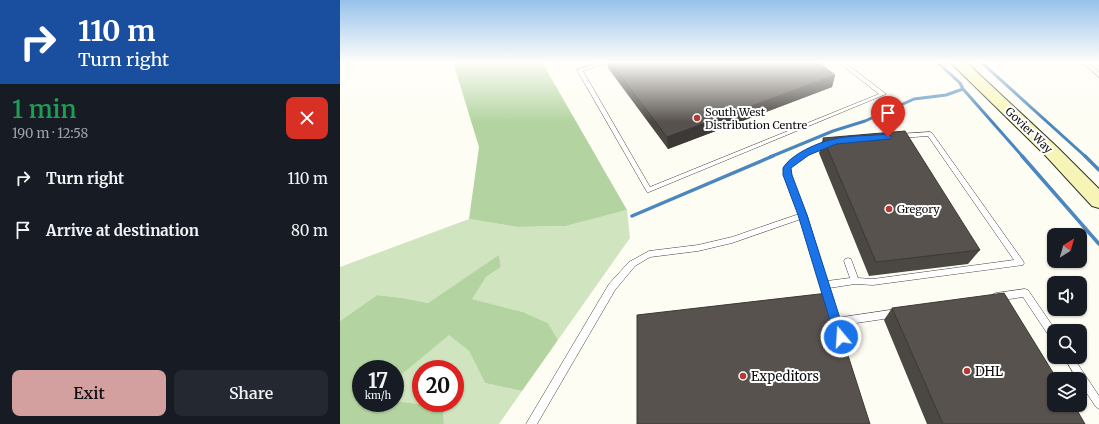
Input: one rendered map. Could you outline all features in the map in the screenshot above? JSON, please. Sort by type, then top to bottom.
[{"type":"street","name":"Govier Way","points":[[978,82],[1052,151],[1099,201]]},
{"type":"lane","points":[[587,82],[649,190],[883,94],[867,82]]},
{"type":"lane","points":[[824,285],[855,281],[873,282],[1020,263],[930,134],[892,136]]},
{"type":"lane","points":[[835,141],[807,153],[791,163],[787,168],[835,319],[908,311]]},
{"type":"lane","points":[[531,424],[612,287],[632,264],[650,254],[698,248],[732,240],[802,215]]},
{"type":"lane","points":[[848,261],[855,281]]},
{"type":"lane","points":[[986,299],[1025,293],[1047,326]]},
{"type":"lane","points":[[1073,364],[1099,404]]},
{"type":"green space","points":[[459,82],[553,82],[627,210],[566,226],[517,227],[469,219],[479,147]]},
{"type":"green space","points":[[627,210],[630,238],[558,340],[548,323],[523,312],[471,299],[486,277],[501,267],[499,256],[428,303],[377,295],[340,321],[340,267],[469,219],[517,227],[566,226]]},
{"type":"green space","points":[[499,255],[501,267],[486,277],[472,299],[523,312],[548,323],[558,340],[522,391],[485,383],[469,351],[449,335],[419,360],[412,360],[412,366],[404,372],[404,360],[352,360],[352,412],[404,412],[404,402],[412,403],[412,412],[443,412],[444,424],[340,424],[340,321],[377,295],[428,303]]},
{"type":"green space","points":[[449,334],[469,351],[485,383],[522,391],[499,424],[444,424],[443,412],[464,412],[464,360],[418,360]]},
{"type":"green space","points":[[412,366],[412,403],[404,402],[404,372]]},
{"type":"building","points":[[625,82],[817,82],[667,137]]},
{"type":"building","name":"Gregory","points":[[905,131],[980,250],[876,262],[823,138]]},
{"type":"building","name":"Expeditors","points":[[828,293],[870,424],[637,424],[637,315]]},
{"type":"building","name":"DHL","points":[[1004,293],[1053,372],[1047,372],[1047,412],[1078,412],[1085,424],[943,424],[892,308]]},
{"type":"waterway","points":[[959,82],[963,89]]},
{"type":"waterway","points":[[1003,82],[1086,157]]},
{"type":"waterway","points":[[770,157],[833,131],[865,121],[914,99],[946,95],[963,89]]},
{"type":"waterway","points":[[963,89],[1023,157]]},
{"type":"waterway","points":[[632,216],[773,156]]},
{"type":"waterway","points":[[1022,156],[1099,244]]},
{"type":"waterway","points":[[1086,157],[1099,170]]},
{"type":"place","name":"South West Distribution Centre","points":[[697,118]]},
{"type":"place","name":"Gregory","points":[[889,209]]},
{"type":"place","name":"DHL","points":[[967,371]]},
{"type":"place","name":"Expeditors","points":[[743,376]]},
{"type":"route","points":[[841,337],[787,168],[791,163],[807,153],[835,141],[888,137]]}]
